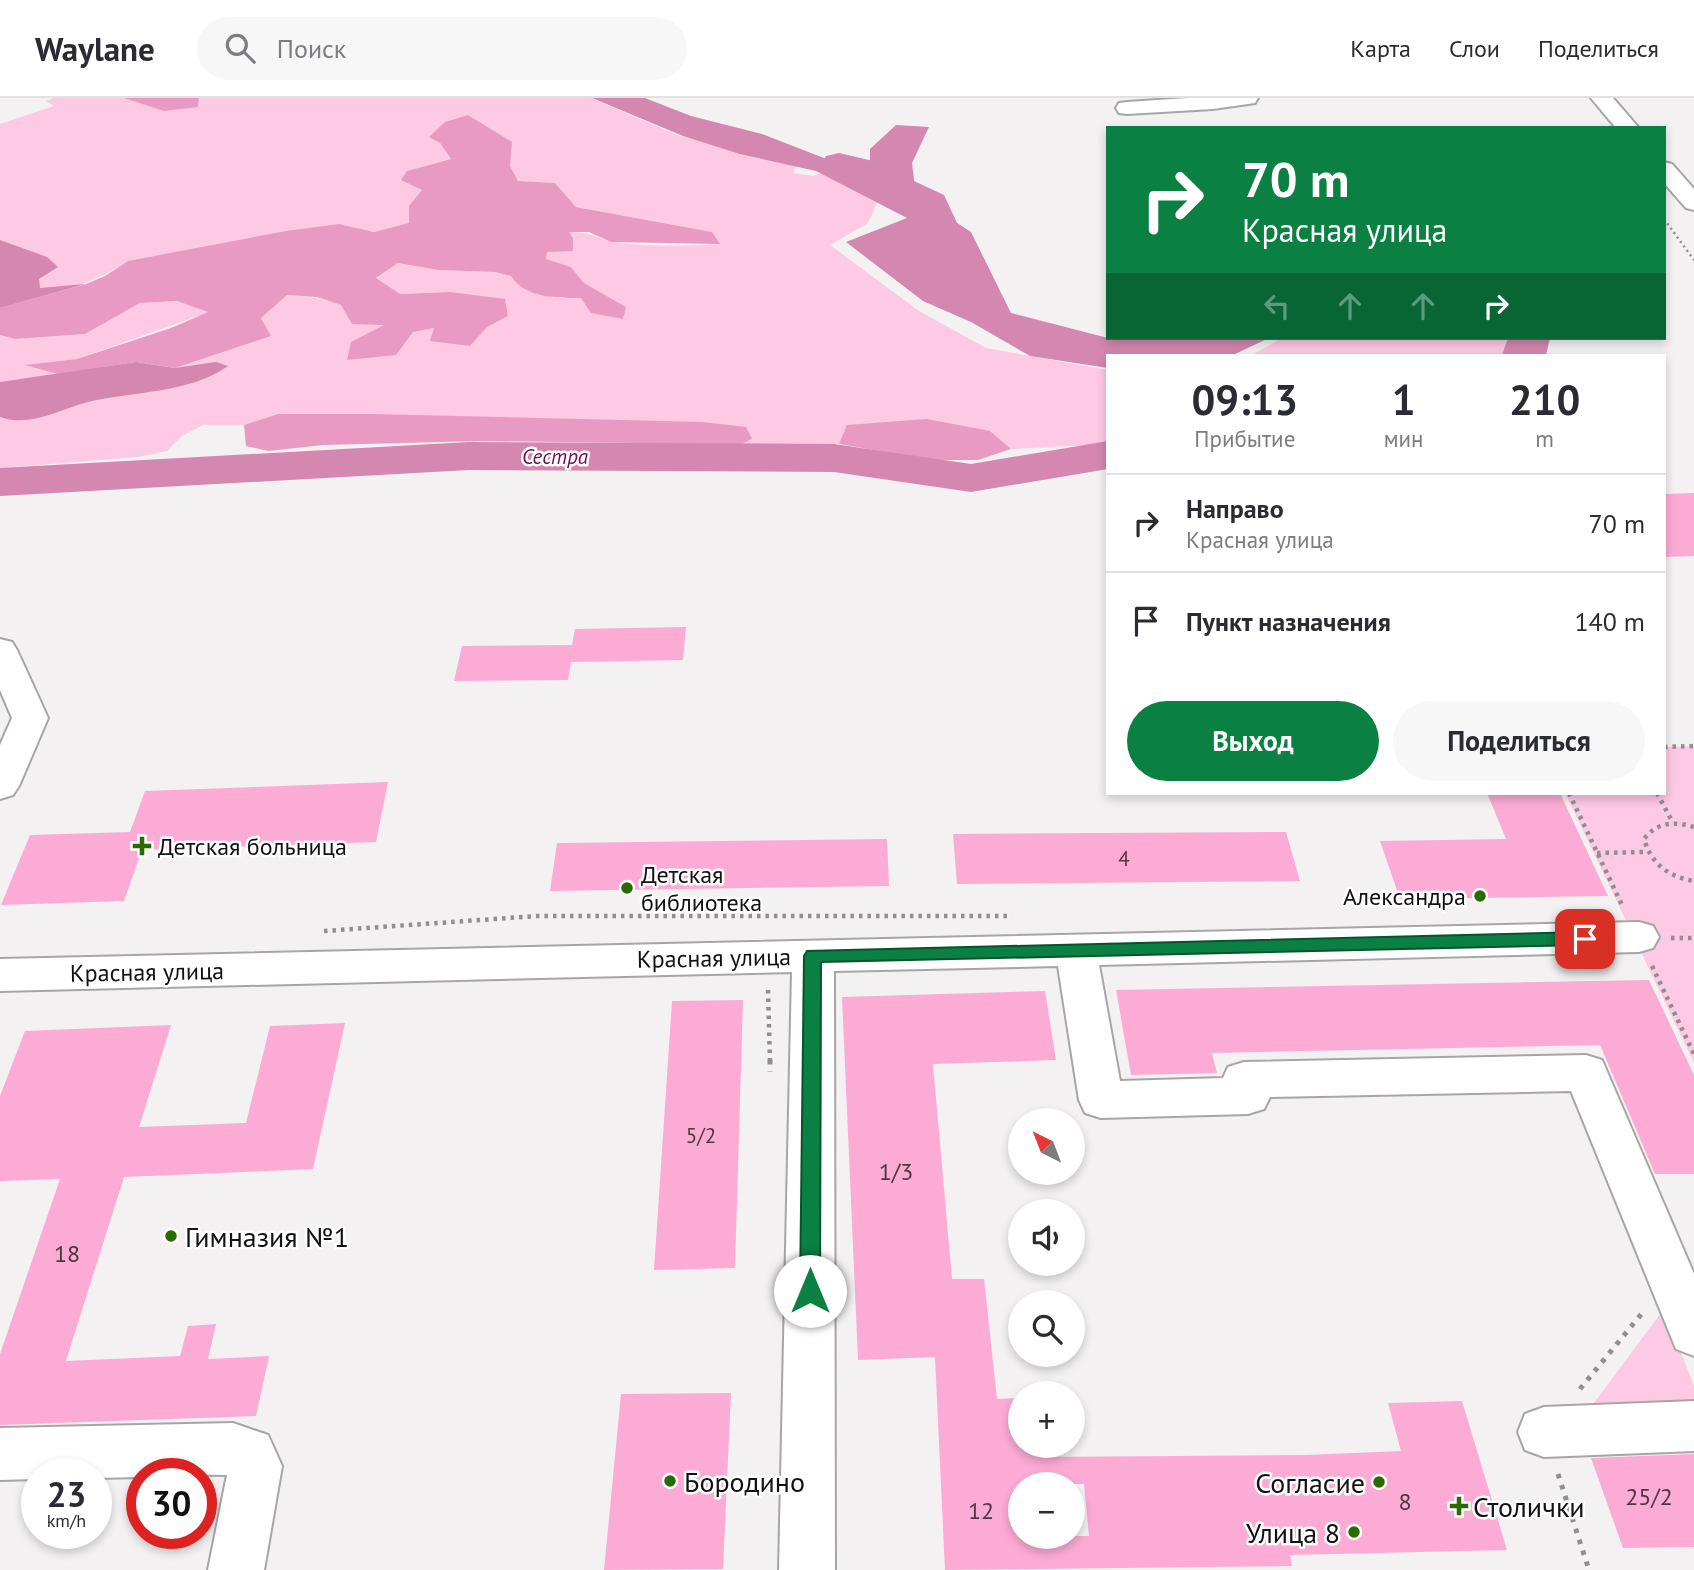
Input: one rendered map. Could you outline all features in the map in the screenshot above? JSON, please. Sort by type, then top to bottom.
[{"type":"main road","points":[[1127,108],[1213,103],[1247,98]]},
{"type":"main road","points":[[1602,98],[1626,126]]},
{"type":"main road","points":[[1666,171],[1694,203]]},
{"type":"main road","points":[[0,650],[30,718],[0,786]]},
{"type":"main road","name":"Красная улица","points":[[0,975],[1076,950],[1631,922]]},
{"type":"main road","points":[[1076,950],[1101,1100],[1248,1096],[1244,1080],[1586,1073],[1694,1333]]},
{"type":"main road","points":[[807,1570],[813,956]]},
{"type":"main road","points":[[1544,1432],[1694,1426]]},
{"type":"main road","points":[[0,1454],[233,1449],[249,1454],[255,1466],[236,1570]]},
{"type":"path","points":[[1666,222],[1694,260]]},
{"type":"path","points":[[1666,747],[1694,746]]},
{"type":"path","points":[[1570,795],[1694,1054]]},
{"type":"path","points":[[1658,795],[1673,822]]},
{"type":"path","points":[[1694,827],[1673,822],[1650,830],[1644,839],[1646,852],[1655,864],[1671,874],[1694,881]]},
{"type":"path","points":[[1597,853],[1646,852]]},
{"type":"shaded area","points":[[54,98],[123,98],[198,107],[199,98],[591,98],[677,135],[796,165],[793,173],[813,176],[829,170],[879,199],[868,223],[830,245],[919,311],[986,348],[1106,370],[1106,444],[1011,449],[990,431],[848,425],[839,444],[734,448],[752,439],[278,414],[244,425],[203,425],[182,436],[167,451],[138,457],[0,468],[0,335],[15,339],[85,334],[140,303],[177,301],[209,312],[77,359],[28,365],[175,368],[271,336],[261,318],[287,295],[334,303],[396,327],[420,330],[435,328],[430,341],[487,327],[508,316],[450,292],[400,294],[376,279],[398,263],[438,270],[495,272],[511,276],[553,298],[581,298],[623,319],[625,307],[584,283],[571,267],[546,260],[547,252],[568,232],[633,244],[720,244],[712,232],[576,207],[555,183],[518,181],[510,166],[511,142],[468,115],[430,137],[440,143],[451,159],[407,171],[402,180],[422,190],[410,223],[374,232],[339,224],[128,261],[82,284],[0,308],[0,124],[54,106],[46,101]]},
{"type":"shaded area","points":[[124,98],[199,98],[198,107],[164,111]]},
{"type":"shaded area","points":[[592,98],[645,98],[691,116],[762,134],[842,165],[870,165],[870,149],[896,125],[929,127],[912,163],[916,196],[971,232],[1011,313],[1106,337],[1106,340],[1265,340],[1235,354],[1106,354],[1106,368],[1030,356],[971,322],[923,301],[846,242],[907,218],[816,171],[740,154],[683,136]]},
{"type":"shaded area","points":[[468,115],[512,142],[510,166],[518,181],[555,183],[576,207],[712,232],[720,244],[611,242],[589,232],[569,232],[573,238],[573,251],[547,252],[546,259],[571,267],[584,283],[626,307],[623,319],[591,313],[581,298],[533,293],[524,289],[511,276],[495,272],[438,270],[398,263],[376,278],[400,294],[450,292],[505,299],[508,316],[487,327],[470,346],[430,341],[434,328],[413,332],[396,355],[347,360],[351,342],[384,325],[352,324],[341,305],[317,297],[287,295],[261,318],[271,336],[175,368],[136,362],[58,374],[25,365],[77,359],[171,328],[208,312],[177,301],[140,303],[85,334],[15,339],[0,335],[0,308],[86,284],[105,276],[128,261],[286,231],[339,224],[374,232],[409,223],[409,206],[422,190],[401,180],[407,171],[451,159],[440,143],[429,137],[445,122]]},
{"type":"shaded area","points":[[0,240],[47,257],[58,267],[39,279],[40,288],[85,284],[0,308]]},
{"type":"shaded area","points":[[1278,340],[1511,340],[1504,354],[1254,354]]},
{"type":"shaded area","points":[[136,362],[175,368],[216,362],[228,366],[196,382],[178,387],[105,398],[34,419],[11,420],[0,417],[0,382]]},
{"type":"shaded area","points":[[278,414],[703,422],[746,427],[752,439],[734,448],[637,443],[480,441],[324,445],[268,451],[246,446],[244,425]]},
{"type":"shaded area","points":[[927,419],[990,431],[1011,449],[978,460],[933,460],[839,444],[847,425]]},
{"type":"shaded area","points":[[1694,746],[1694,1063],[1566,795],[1666,795],[1666,747]]},
{"type":"shaded area","points":[[1664,1309],[1694,1386],[1694,1405],[1588,1411]]},
{"type":"building","points":[[1694,493],[1694,556],[1666,557],[1666,494]]},
{"type":"building","points":[[686,627],[683,660],[571,662],[568,680],[454,681],[462,646],[572,645],[575,629]]},
{"type":"building","name":"Детская больница","points":[[388,782],[376,842],[142,850],[124,901],[1,905],[30,835],[130,832],[145,791]]},
{"type":"building","points":[[1488,795],[1561,795],[1608,896],[1400,899],[1380,841],[1506,839]]},
{"type":"building","points":[[1286,832],[1300,881],[957,884],[953,834]]},
{"type":"building","points":[[887,839],[889,886],[550,891],[557,843]]},
{"type":"building","points":[[1649,980],[1694,1075],[1694,1174],[1655,1174],[1600,1045],[1212,1053],[1217,1073],[1131,1075],[1116,990]]},
{"type":"building","points":[[1045,991],[1056,1060],[933,1064],[952,1279],[984,1279],[997,1399],[1008,1399],[1008,1458],[1306,1455],[1401,1451],[1388,1403],[1462,1401],[1507,1550],[1290,1555],[1292,1566],[945,1570],[935,1357],[858,1360],[842,997]]},
{"type":"building","points":[[743,1000],[735,1268],[654,1270],[672,1001]]},
{"type":"building","points":[[345,1023],[313,1169],[124,1177],[66,1361],[180,1356],[188,1326],[216,1324],[208,1359],[269,1356],[256,1416],[0,1425],[0,1354],[60,1179],[0,1181],[0,1096],[25,1031],[171,1025],[139,1127],[246,1123],[270,1026]]},
{"type":"building","name":"Бородино","points":[[731,1393],[723,1569],[604,1570],[621,1394]]},
{"type":"building","points":[[1694,1454],[1694,1547],[1623,1548],[1591,1458]]},
{"type":"waterway","name":"Сестра","points":[[839,164],[856,168],[931,203],[961,274],[969,283]]},
{"type":"waterway","name":"Сестра","points":[[1524,354],[1528,340]]},
{"type":"waterway","name":"Сестра","points":[[0,482],[469,456],[834,458],[971,478],[1106,455]]},
{"type":"place","name":"Детская больница","points":[[142,846]]},
{"type":"place","name":"Детская библиотека","points":[[627,888]]},
{"type":"place","name":"Александра","points":[[1480,896]]},
{"type":"place","name":"Гимназия №1","points":[[171,1236]]},
{"type":"place","name":"Бородино","points":[[670,1481]]},
{"type":"place","name":"Согласие","points":[[1379,1482]]},
{"type":"place","name":"Столички","points":[[1459,1506]]},
{"type":"place","name":"Улица 8","points":[[1354,1532]]},
{"type":"route","points":[[810,1291],[813,956],[1585,939]]}]
